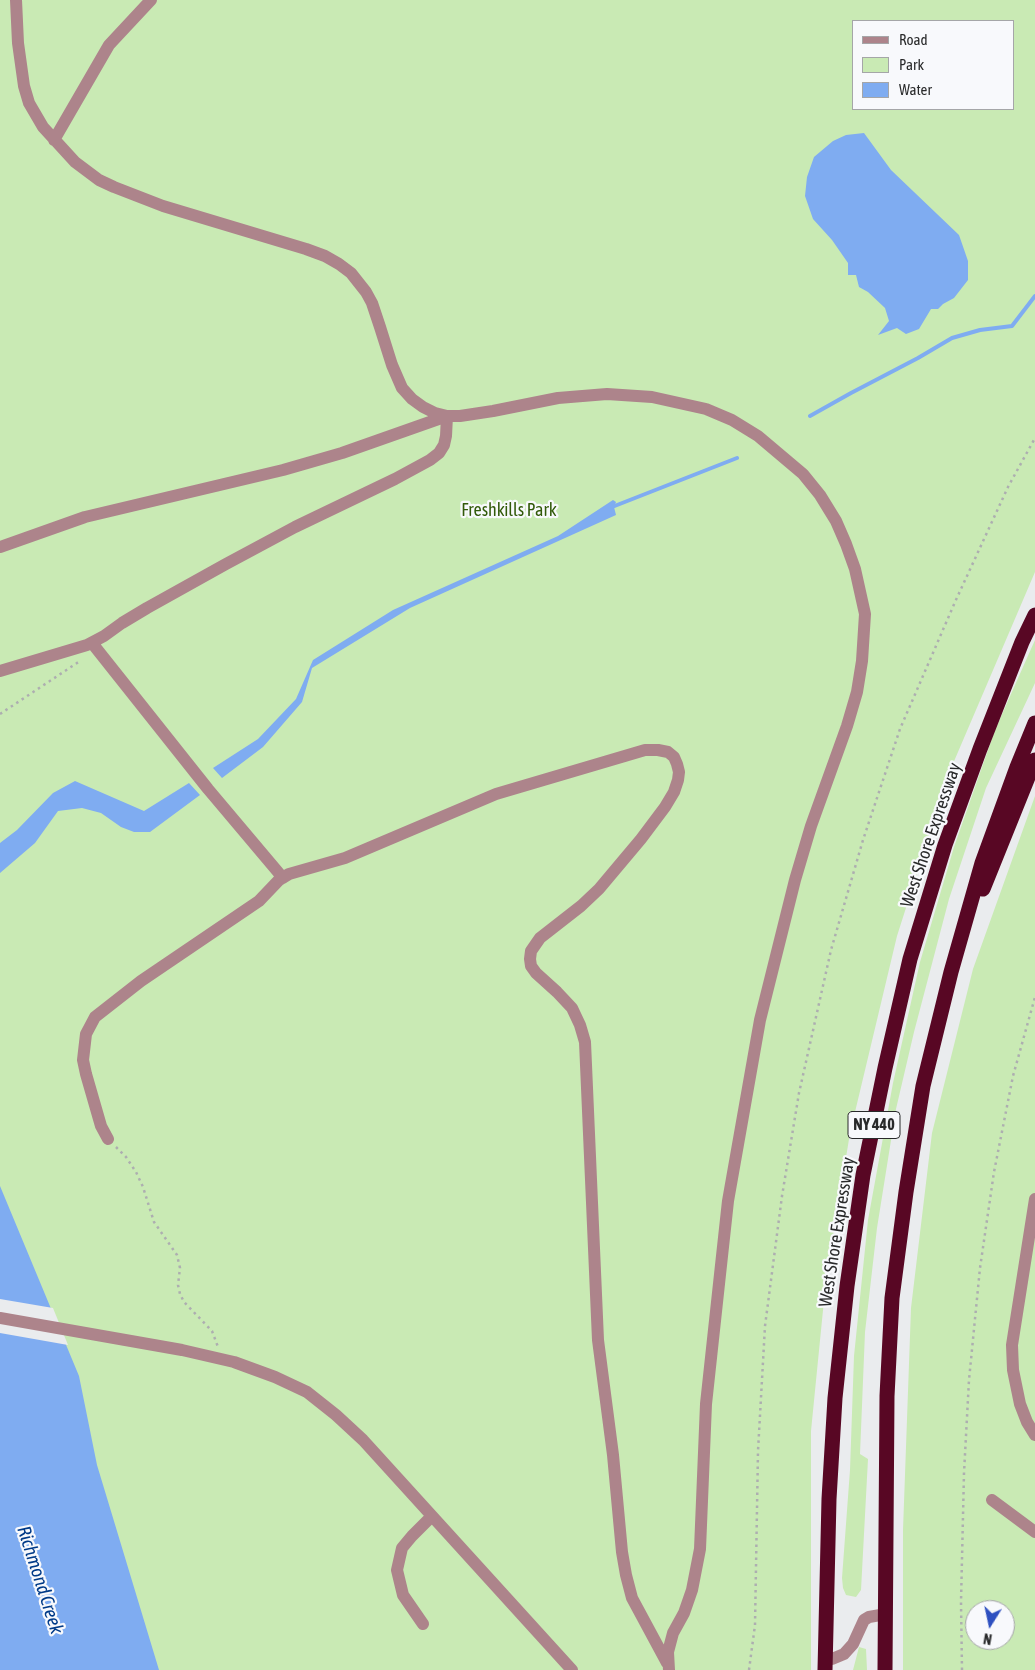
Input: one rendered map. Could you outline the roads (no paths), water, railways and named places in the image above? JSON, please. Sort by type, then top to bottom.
[{"type":"highway","name":"West Shore Expressway","points":[[826,1664],[829,1499],[835,1398],[847,1286],[865,1165],[910,959],[942,854],[980,749],[1022,642],[1035,615]]},
{"type":"highway","name":"NY 440","points":[[885,1670],[887,1396],[892,1298],[906,1192],[923,1086],[951,972],[982,863],[1035,723]]},
{"type":"highway","points":[[951,972],[1035,760]]},
{"type":"lane","points":[[16,0],[18,43],[24,86],[29,102],[35,115],[54,140],[87,173],[114,187],[163,206],[306,249],[339,264],[351,273],[372,303],[392,365],[402,388],[422,407],[435,414],[447,416]]},
{"type":"lane","points":[[54,140],[109,45],[151,0]]},
{"type":"lane","points":[[0,547],[85,517],[292,468],[342,453],[447,416],[494,411],[558,398],[608,394],[677,401],[706,409],[732,420],[758,436],[803,474],[820,495],[836,521],[855,569],[865,614],[862,661],[857,692],[841,744],[811,826],[795,880],[760,1020],[728,1200],[706,1404],[700,1549],[692,1590],[684,1613],[673,1632],[668,1652],[668,1668]]},
{"type":"lane","points":[[0,670],[92,642],[147,608],[226,564],[295,527],[430,460],[439,453],[444,445],[447,416]]},
{"type":"lane","points":[[92,642],[208,788],[283,878]]},
{"type":"lane","points":[[108,1139],[101,1126],[83,1060],[86,1034],[95,1017],[141,981],[259,901],[283,878],[290,874],[345,858],[496,794],[544,779],[645,750],[668,752],[674,757],[678,764],[679,772],[674,792],[641,839],[581,906],[540,938],[531,951],[530,959],[531,966],[536,973],[572,1008],[580,1026],[584,1042],[598,1340],[613,1455],[622,1552],[632,1598],[668,1668]]},
{"type":"lane","points":[[1035,1199],[1012,1345],[1013,1370],[1020,1404],[1027,1422],[1035,1435]]},
{"type":"lane","points":[[0,1318],[220,1358],[271,1375],[307,1392],[363,1440],[572,1670]]},
{"type":"lane","points":[[992,1500],[1035,1532]]},
{"type":"lane","points":[[423,1624],[402,1595],[397,1570],[402,1548],[432,1516]]},
{"type":"lane","points":[[826,1664],[844,1654],[853,1644],[864,1620],[869,1617],[886,1614]]},
{"type":"water","points":[[864,133],[891,170],[959,235],[968,261],[968,280],[954,298],[938,309],[931,309],[919,329],[906,334],[897,328],[878,335],[889,321],[885,308],[868,292],[859,287],[856,275],[848,275],[848,263],[832,240],[813,219],[805,196],[807,177],[814,157],[833,141],[846,135]]},
{"type":"water","points":[[613,500],[616,502],[614,507],[616,515],[410,608],[312,668],[302,702],[263,747],[222,778],[213,768],[258,739],[296,699],[313,660],[393,610],[558,536]]},
{"type":"water","points":[[75,781],[144,811],[189,783],[200,795],[150,832],[134,832],[121,827],[101,813],[82,808],[58,811],[35,843],[0,873],[0,843],[17,830],[53,793]]},
{"type":"water","name":"Richmond Creek","points":[[0,1186],[79,1376],[97,1465],[159,1670],[0,1670]]},
{"type":"waterway","points":[[810,416],[952,338],[980,330],[1012,326],[1035,296]]},
{"type":"waterway","points":[[612,507],[737,458]]},
{"type":"park label","name":"Freshkills Park","points":[[509,510]]}]
